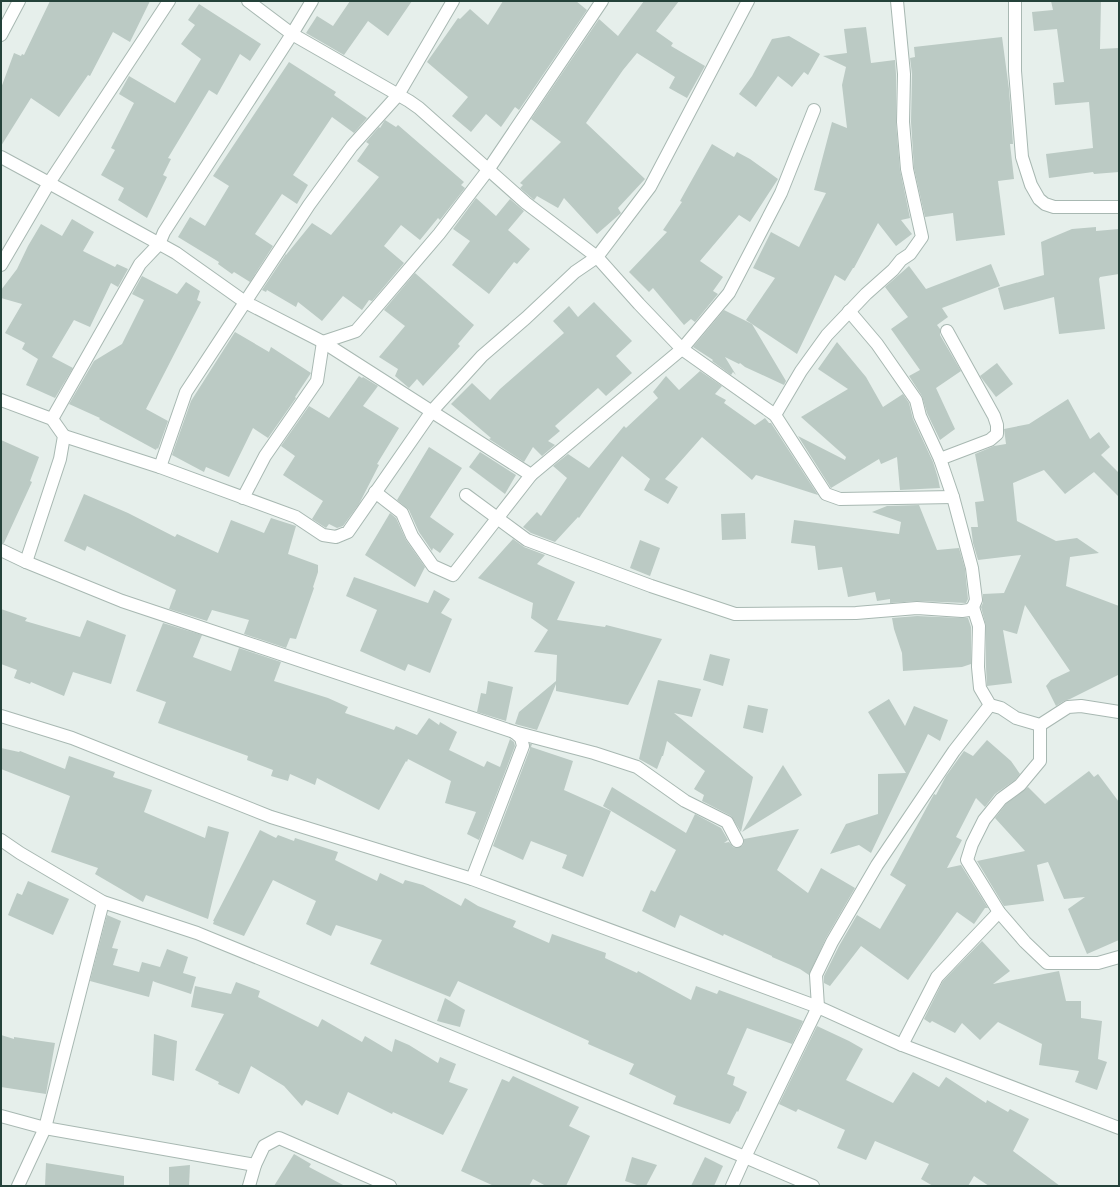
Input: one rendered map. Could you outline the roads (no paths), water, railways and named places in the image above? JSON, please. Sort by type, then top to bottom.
[{"type":"street","points":[[1,35],[19,1]]},
{"type":"street","points":[[1,265],[49,183],[169,1]]},
{"type":"street","points":[[248,1],[292,34],[419,108],[526,203],[597,257],[638,304],[682,349],[775,415],[826,494],[840,499],[953,497]]},
{"type":"street","points":[[52,419],[140,264],[159,244],[164,232],[312,1]]},
{"type":"street","points":[[160,467],[186,392],[310,205],[352,146],[398,95],[453,1]]},
{"type":"street","points":[[323,342],[356,331],[439,234],[488,170],[602,1]]},
{"type":"street","points":[[1,400],[52,419],[64,436],[160,467],[296,517],[323,534],[336,537],[348,532],[432,411],[482,356],[526,318],[575,272],[597,257],[650,187],[748,1]]},
{"type":"street","points":[[775,415],[801,371],[827,335],[849,311],[893,270],[901,260],[910,254],[922,237],[907,169],[903,122],[904,74],[897,1]]},
{"type":"street","points":[[1015,1],[1015,71],[1022,157],[1031,185],[1039,199],[1045,204],[1054,207],[1119,207]]},
{"type":"street","points":[[376,492],[402,513],[412,536],[433,566],[453,575],[531,475],[682,349],[729,293],[781,193],[814,110]]},
{"type":"street","points":[[1,157],[176,253],[245,302],[323,342],[531,475]]},
{"type":"street","points":[[466,495],[527,540],[651,586],[735,614],[856,613],[917,608],[962,611],[969,610],[973,607],[976,600],[972,568],[953,497],[940,459],[920,416],[916,400],[877,344],[849,311]]},
{"type":"street","points":[[940,459],[990,440],[997,434],[997,425],[994,416],[947,331]]},
{"type":"street","points":[[243,498],[265,456],[317,381],[323,342]]},
{"type":"street","points":[[26,562],[60,459],[64,436]]},
{"type":"street","points":[[1,550],[26,562],[122,600],[514,732],[637,766],[685,801],[727,822],[737,841]]},
{"type":"street","points":[[973,607],[979,626],[978,667],[980,688],[990,705],[1001,708],[1016,718],[1040,725],[1068,707],[1081,706],[1119,712]]},
{"type":"street","points":[[732,1186],[818,1007],[816,974],[877,865],[954,751],[990,705]]},
{"type":"street","points":[[1,716],[72,738],[271,817],[472,879],[818,1007],[902,1045],[1119,1128]]},
{"type":"street","points":[[1040,725],[1040,761],[1020,785],[1001,799],[984,820],[972,844],[967,860],[999,912],[1025,942],[1047,963],[1098,963],[1119,957]]},
{"type":"street","points":[[472,879],[523,746],[521,738],[514,732]]},
{"type":"street","points":[[1,840],[20,853],[103,902],[197,932],[813,1186]]},
{"type":"street","points":[[18,1186],[45,1128],[103,902]]},
{"type":"street","points":[[902,1045],[937,978],[999,912]]},
{"type":"street","points":[[1,1116],[45,1128],[255,1165]]},
{"type":"street","points":[[249,1186],[255,1165],[264,1146],[279,1138],[390,1186]]}]
